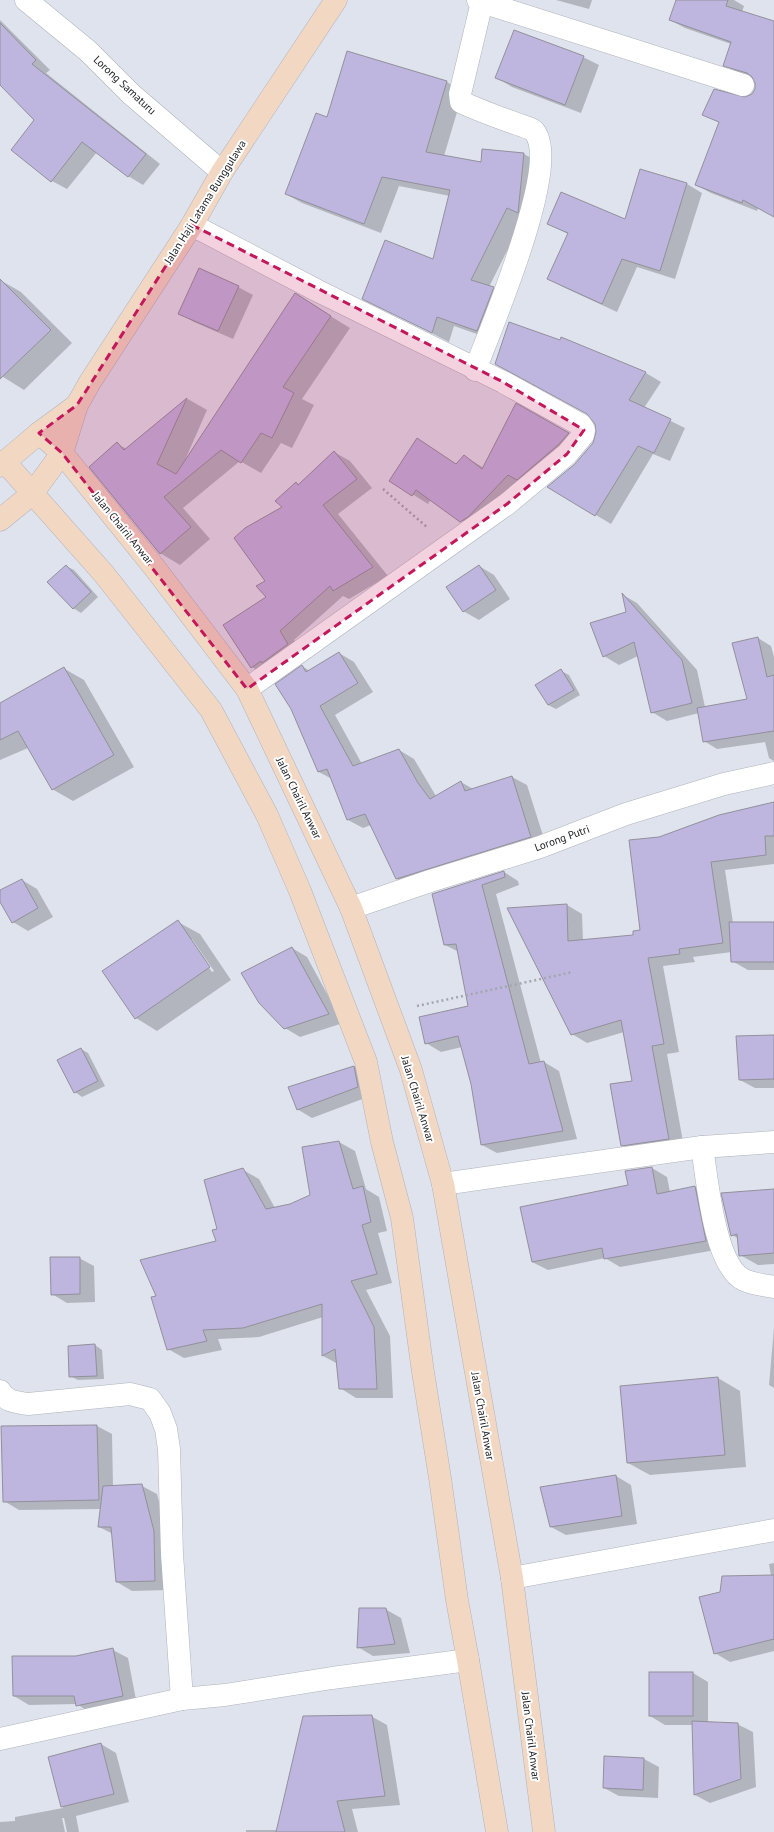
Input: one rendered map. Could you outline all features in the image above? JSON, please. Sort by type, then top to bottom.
[{"type":"main road","name":"Jalan Haji Latama Bunggulawa","points":[[77,405],[90,382],[192,225],[222,172],[336,0]]},
{"type":"main road","points":[[77,405],[2,463],[104,574],[211,710],[267,815],[300,891],[363,1055],[382,1142],[402,1218],[423,1372],[440,1478],[456,1600],[468,1660],[497,1832]]},
{"type":"main road","points":[[0,520],[32,494],[62,453],[77,405]]},
{"type":"main road","name":"Jalan Chairil Anwar","points":[[39,433],[62,453],[154,567],[247,690],[351,908],[412,1070],[443,1184],[512,1578],[544,1832]]},
{"type":"street","name":"Lorong Samaturu","points":[[26,0],[88,51],[131,94],[222,172]]},
{"type":"street","points":[[475,370],[524,242],[537,187],[540,150],[537,135],[533,130],[498,119],[461,102],[460,94],[480,1],[743,85]]},
{"type":"street","points":[[192,225],[318,291],[475,370],[503,382],[581,426],[584,430],[583,435],[567,454],[507,504],[247,690]]},
{"type":"street","name":"Lorong Putri","points":[[351,908],[430,881],[540,847],[626,814],[724,784],[774,773]]},
{"type":"street","points":[[443,1184],[702,1147],[774,1142]]},
{"type":"street","points":[[702,1147],[714,1218],[722,1250],[729,1266],[743,1279],[774,1287]]},
{"type":"street","points":[[0,1391],[3,1396],[13,1402],[28,1404],[130,1394],[150,1399],[160,1413],[166,1429],[169,1449],[172,1554],[182,1699]]},
{"type":"street","points":[[512,1578],[774,1530]]},
{"type":"street","points":[[0,1739],[182,1699],[225,1695],[332,1678],[468,1660]]},
{"type":"path","points":[[383,489],[450,546]]},
{"type":"path","points":[[389,1012],[573,972]]},
{"type":"highlighted area","points":[[192,225],[503,382],[584,430],[567,454],[507,504],[247,689],[62,453],[39,433],[77,405]]},
{"type":"building","points":[[676,0],[728,0],[726,6],[774,21],[774,217],[743,200],[742,203],[695,185],[719,122],[702,115],[714,89],[745,97],[752,94],[755,89],[755,83],[752,77],[747,73],[723,66],[731,42],[669,20]]},
{"type":"building","points":[[0,23],[36,60],[32,64],[146,154],[128,177],[82,142],[51,182],[11,150],[34,120],[0,85]]},
{"type":"building","points":[[514,30],[584,56],[565,105],[495,78]]},
{"type":"building","points":[[347,51],[447,81],[426,152],[481,162],[482,149],[524,153],[518,213],[507,208],[471,280],[494,287],[477,331],[437,317],[432,333],[362,299],[385,240],[433,259],[450,190],[382,177],[364,224],[285,194],[316,113],[327,117]]},
{"type":"building","points":[[640,169],[687,183],[660,271],[622,259],[602,304],[547,279],[568,233],[547,224],[561,192],[625,219]]},
{"type":"building","points":[[199,268],[239,286],[218,331],[178,314]]},
{"type":"building","points":[[0,279],[51,330],[0,379]]},
{"type":"building","points":[[295,293],[331,316],[283,387],[294,393],[272,438],[261,433],[241,463],[221,450],[164,497],[191,527],[160,554],[89,467],[117,442],[124,450],[187,398],[157,464],[176,474]]},
{"type":"building","points":[[509,322],[560,340],[561,337],[646,372],[629,400],[671,419],[654,453],[638,446],[595,516],[547,487],[575,464],[593,443],[596,432],[595,424],[587,414],[495,364]]},
{"type":"building","points":[[516,403],[569,433],[558,445],[517,480],[508,475],[468,517],[460,522],[416,490],[412,496],[389,481],[417,438],[456,464],[464,455],[482,469]]},
{"type":"building","points":[[334,451],[357,479],[323,505],[373,567],[333,591],[330,586],[280,631],[288,644],[262,663],[261,661],[251,668],[223,625],[266,597],[256,586],[265,581],[234,538],[245,528],[282,507],[275,501],[296,482],[298,485]]},
{"type":"building","points":[[66,565],[91,592],[73,609],[47,582]]},
{"type":"building","points":[[479,565],[496,590],[463,612],[446,587]]},
{"type":"building","points":[[622,593],[682,660],[692,703],[651,713],[634,642],[603,657],[590,623],[626,612]]},
{"type":"building","points":[[758,637],[767,677],[774,675],[774,731],[703,742],[697,708],[747,699],[732,643]]},
{"type":"building","points":[[339,652],[358,683],[320,706],[353,766],[399,749],[418,783],[430,799],[461,781],[465,791],[512,776],[531,837],[396,879],[365,814],[347,820],[327,769],[318,772],[291,709],[275,684],[302,665],[306,672]]},
{"type":"building","points":[[64,667],[114,755],[52,790],[18,731],[0,740],[0,703]]},
{"type":"building","points":[[561,669],[574,690],[548,705],[535,685]]},
{"type":"building","points":[[774,802],[774,836],[765,836],[766,855],[711,862],[723,943],[679,949],[680,954],[648,958],[664,1044],[652,1046],[669,1139],[621,1146],[610,1084],[632,1081],[621,1020],[571,1035],[507,908],[567,904],[568,941],[633,935],[633,931],[640,930],[629,840],[659,837],[719,815]]},
{"type":"building","points":[[504,871],[505,877],[482,885],[529,1064],[544,1061],[563,1131],[481,1145],[471,1084],[458,1036],[425,1044],[419,1017],[468,1006],[456,944],[444,945],[432,894]]},
{"type":"building","points":[[22,879],[38,908],[12,923],[0,902],[0,890]]},
{"type":"building","points":[[178,920],[210,967],[135,1019],[102,971]]},
{"type":"building","points":[[729,922],[774,922],[774,962],[731,962]]},
{"type":"building","points":[[292,947],[329,1014],[284,1029],[259,1003],[241,973]]},
{"type":"building","points":[[774,1035],[774,1079],[739,1080],[736,1036]]},
{"type":"building","points":[[81,1048],[98,1081],[74,1093],[57,1060]]},
{"type":"building","points":[[354,1066],[358,1087],[297,1110],[288,1087]]},
{"type":"building","points":[[339,1141],[353,1189],[363,1186],[371,1222],[362,1225],[377,1274],[351,1281],[374,1327],[377,1389],[339,1389],[335,1349],[322,1356],[322,1304],[243,1328],[203,1330],[207,1341],[167,1350],[151,1297],[156,1296],[140,1260],[216,1241],[212,1230],[217,1229],[204,1180],[243,1168],[266,1209],[290,1204],[310,1195],[302,1147]]},
{"type":"building","points":[[652,1167],[657,1194],[695,1186],[706,1241],[604,1259],[602,1248],[532,1262],[520,1207],[628,1185],[625,1171]]},
{"type":"building","points":[[774,1189],[774,1253],[739,1256],[737,1234],[731,1236],[721,1193]]},
{"type":"building","points":[[50,1257],[80,1257],[80,1294],[51,1295]]},
{"type":"building","points":[[95,1344],[97,1376],[69,1377],[68,1346]]},
{"type":"building","points":[[718,1377],[725,1455],[627,1463],[620,1386]]},
{"type":"building","points":[[97,1425],[99,1500],[3,1502],[1,1426]]},
{"type":"building","points":[[616,1475],[622,1516],[550,1527],[540,1487]]},
{"type":"building","points":[[142,1484],[154,1531],[155,1581],[116,1582],[111,1527],[98,1527],[103,1486]]},
{"type":"building","points":[[774,1575],[774,1639],[714,1654],[699,1597],[720,1592],[722,1576]]},
{"type":"building","points":[[359,1608],[386,1608],[395,1644],[357,1648]]},
{"type":"building","points":[[113,1648],[123,1696],[76,1706],[74,1696],[13,1696],[12,1656],[76,1656]]},
{"type":"building","points":[[649,1672],[693,1672],[693,1716],[649,1716]]},
{"type":"building","points":[[372,1715],[385,1796],[337,1801],[345,1832],[276,1832],[303,1716]]},
{"type":"building","points":[[692,1721],[738,1723],[741,1779],[694,1795]]},
{"type":"building","points":[[101,1743],[114,1794],[61,1807],[48,1757]]},
{"type":"building","points":[[604,1756],[644,1758],[643,1790],[603,1788]]}]
